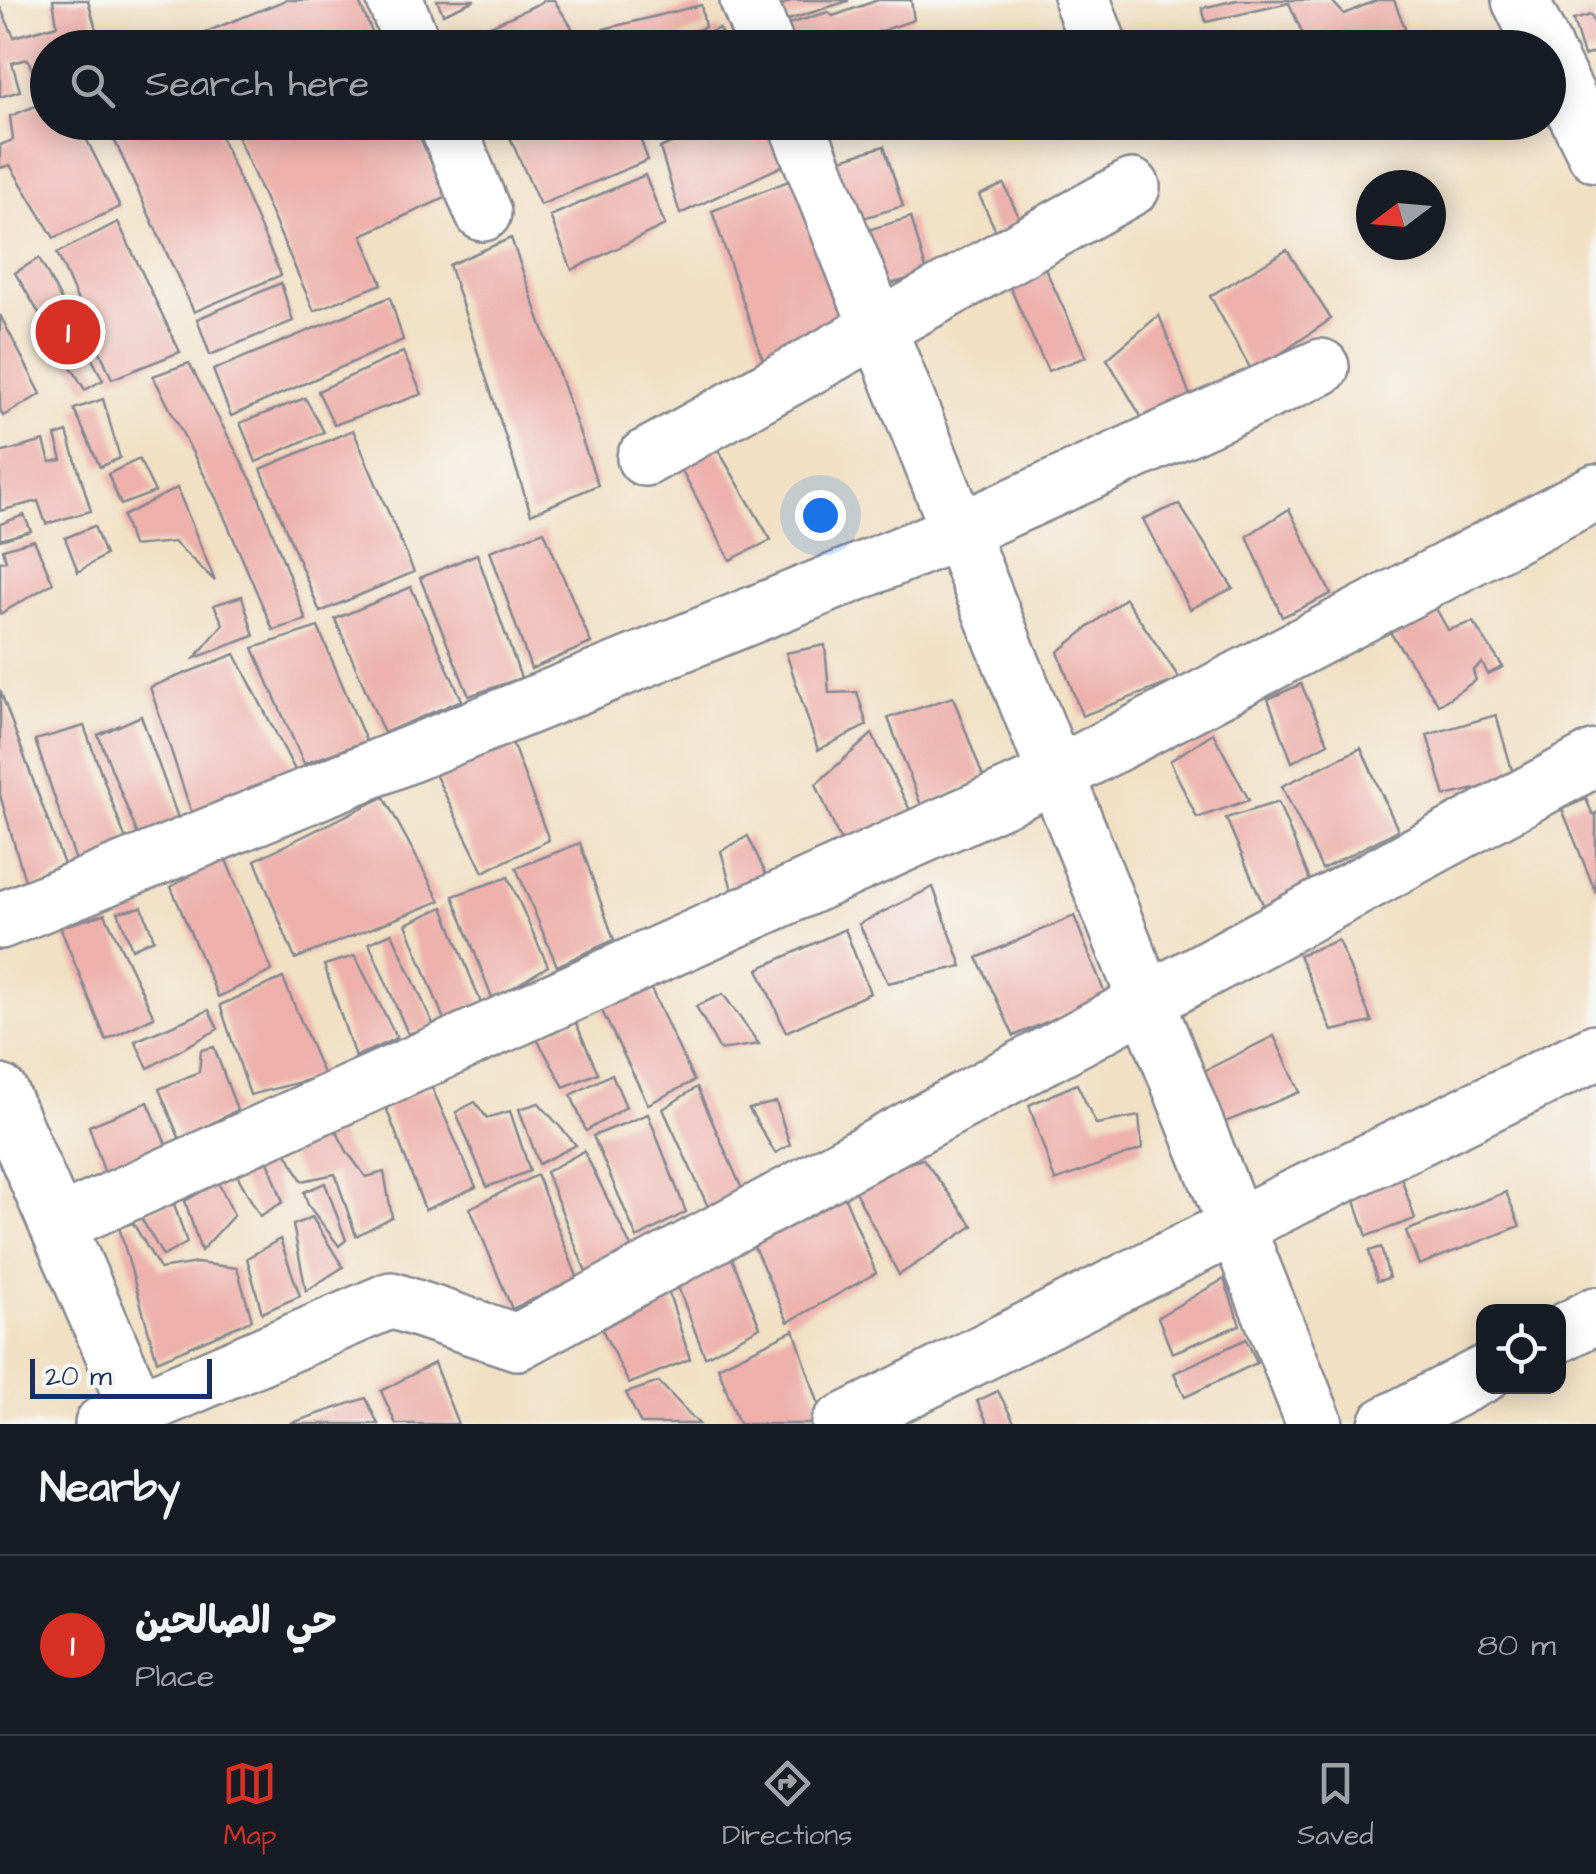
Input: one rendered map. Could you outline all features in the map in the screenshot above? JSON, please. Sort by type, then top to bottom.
[{"type":"street","points":[[394,0],[406,30]]},
{"type":"street","points":[[748,0],[759,30]]},
{"type":"street","points":[[1082,0],[1093,30]]},
{"type":"street","points":[[1520,0],[1535,30]]},
{"type":"street","points":[[1566,93],[1596,154]]},
{"type":"street","points":[[453,140],[483,212]]},
{"type":"street","points":[[803,140],[1314,1424]]},
{"type":"street","points":[[645,458],[1132,187]]},
{"type":"street","points":[[0,920],[958,531],[1321,368]]},
{"type":"street","points":[[59,1224],[1056,775],[1596,492]]},
{"type":"street","points":[[0,1093],[59,1224],[120,1416],[391,1300],[517,1342],[1596,758]]},
{"type":"street","points":[[840,1424],[1596,1052]]},
{"type":"street","points":[[1566,1331],[1596,1316]]},
{"type":"street","points":[[1387,1424],[1476,1378]]},
{"type":"building","points":[[53,0],[88,0],[96,30],[39,30],[57,25]]},
{"type":"building","points":[[286,0],[358,0],[371,30],[211,30]]},
{"type":"building","points":[[437,0],[475,0],[443,14]]},
{"type":"building","points":[[546,0],[554,0],[573,30],[482,30]]},
{"type":"building","points":[[793,0],[848,1],[782,22],[780,6]]},
{"type":"building","points":[[878,0],[911,0],[914,20],[885,30],[783,30],[782,26],[828,12],[833,16]]},
{"type":"building","points":[[1237,0],[1331,0],[1344,14],[1377,0],[1394,0],[1405,28],[1301,30],[1289,3],[1206,22],[1202,8]]},
{"type":"building","points":[[701,5],[705,27],[698,30],[604,29]]},
{"type":"building","points":[[0,7],[14,37],[30,33],[30,64],[28,59],[12,63],[20,91],[0,97]]},
{"type":"building","points":[[1591,15],[1596,28],[1596,52],[1584,56],[1573,20]]},
{"type":"building","points":[[30,108],[30,140],[87,140],[120,207],[54,238],[10,165],[0,168],[0,145],[13,140],[10,116]]},
{"type":"building","points":[[114,140],[222,140],[281,275],[194,312]]},
{"type":"building","points":[[239,140],[421,140],[447,197],[362,235],[382,284],[314,311]]},
{"type":"building","points":[[511,140],[641,140],[648,160],[540,205]]},
{"type":"building","points":[[677,140],[789,140],[797,159],[680,214],[660,148]]},
{"type":"building","points":[[884,146],[903,206],[844,224],[825,164]]},
{"type":"building","points":[[645,175],[665,225],[572,270],[550,216]]},
{"type":"building","points":[[796,178],[854,318],[764,363],[712,211]]},
{"type":"building","points":[[1004,184],[1020,220],[996,231],[979,195]]},
{"type":"building","points":[[911,217],[927,273],[864,292],[848,236]]},
{"type":"building","points":[[118,222],[180,352],[112,379],[57,253]]},
{"type":"building","points":[[511,238],[598,485],[531,514],[449,265]]},
{"type":"building","points":[[1287,250],[1331,319],[1253,373],[1210,296]]},
{"type":"building","points":[[39,258],[103,380],[85,390],[15,273]]},
{"type":"building","points":[[1044,266],[1086,357],[1048,371],[1008,283]]},
{"type":"building","points":[[281,283],[293,321],[210,355],[197,319]]},
{"type":"building","points":[[390,297],[403,340],[231,416],[213,370]]},
{"type":"building","points":[[0,315],[41,394],[3,416],[0,409]]},
{"type":"building","points":[[1159,315],[1191,398],[1149,430],[1107,359]]},
{"type":"building","points":[[403,352],[422,394],[334,425],[318,391]]},
{"type":"building","points":[[189,363],[255,487],[306,620],[273,630],[217,500],[153,376]]},
{"type":"building","points":[[305,398],[324,432],[256,462],[240,423]]},
{"type":"building","points":[[103,399],[120,458],[100,467],[74,409]]},
{"type":"building","points":[[353,430],[414,572],[320,612],[261,469]]},
{"type":"building","points":[[67,432],[91,511],[46,524],[38,501],[0,511],[0,453],[44,441],[50,462],[62,460],[55,436]]},
{"type":"building","points":[[717,448],[771,540],[730,560],[679,465]]},
{"type":"building","points":[[139,459],[155,492],[121,505],[108,474]]},
{"type":"building","points":[[177,488],[215,581],[174,542],[132,546],[123,516]]},
{"type":"building","points":[[1179,504],[1233,588],[1190,609],[1143,519]]},
{"type":"building","points":[[1289,509],[1331,594],[1282,617],[1247,536]]},
{"type":"building","points":[[24,515],[31,531],[0,540],[0,524]]},
{"type":"building","points":[[94,526],[105,555],[78,572],[65,538]]},
{"type":"building","points":[[544,531],[591,643],[531,669],[490,551]]},
{"type":"building","points":[[34,540],[53,583],[0,614],[0,562],[6,561],[3,549]]},
{"type":"building","points":[[477,554],[521,678],[469,696],[420,578]]},
{"type":"building","points":[[411,587],[462,700],[384,733],[335,619]]},
{"type":"building","points":[[242,596],[254,636],[195,658],[223,624],[214,605]]},
{"type":"building","points":[[1125,598],[1180,679],[1082,716],[1058,652]]},
{"type":"building","points":[[1433,603],[1448,630],[1473,622],[1503,667],[1488,674],[1482,663],[1473,671],[1476,680],[1439,705],[1379,616]]},
{"type":"building","points":[[318,627],[366,741],[304,764],[253,648]]},
{"type":"building","points":[[825,645],[829,693],[857,692],[867,725],[818,750],[786,653]]},
{"type":"building","points":[[235,654],[297,774],[193,817],[150,687]]},
{"type":"building","points":[[1301,684],[1328,743],[1292,762],[1268,699]]},
{"type":"building","points":[[0,690],[67,873],[28,891],[0,795]]},
{"type":"building","points":[[953,697],[983,777],[922,808],[888,718]]},
{"type":"building","points":[[1496,715],[1515,780],[1445,796],[1427,735]]},
{"type":"building","points":[[141,716],[181,826],[141,843],[98,735]]},
{"type":"building","points":[[84,726],[130,851],[81,876],[35,740]]},
{"type":"building","points":[[1213,733],[1249,800],[1197,818],[1170,761]]},
{"type":"building","points":[[872,734],[917,824],[840,840],[816,784]]},
{"type":"building","points":[[511,740],[549,840],[483,872],[434,772]]},
{"type":"building","points":[[1361,748],[1398,830],[1322,869],[1282,786]]},
{"type":"building","points":[[384,797],[440,901],[295,959],[255,860]]},
{"type":"building","points":[[1586,799],[1593,815],[1596,813],[1596,893],[1562,809]]},
{"type":"building","points":[[1278,802],[1314,890],[1265,909],[1226,818]]},
{"type":"building","points":[[748,836],[769,881],[735,900],[721,851]]},
{"type":"building","points":[[580,843],[614,940],[557,966],[516,868]]},
{"type":"building","points":[[224,855],[272,971],[218,997],[171,887]]},
{"type":"building","points":[[508,877],[548,966],[493,1000],[453,896]]},
{"type":"building","points":[[933,887],[962,966],[888,983],[859,924]]},
{"type":"building","points":[[142,907],[154,939],[132,949],[118,912]]},
{"type":"building","points":[[443,907],[481,1003],[447,1027],[406,924]]},
{"type":"building","points":[[105,914],[154,1017],[106,1040],[60,927]]},
{"type":"building","points":[[1074,916],[1106,996],[1014,1036],[977,958]]},
{"type":"building","points":[[845,929],[870,993],[786,1032],[758,969]]},
{"type":"building","points":[[392,933],[434,1026],[408,1034],[369,943]]},
{"type":"building","points":[[1338,940],[1372,1022],[1332,1031],[1299,955]]},
{"type":"building","points":[[355,956],[397,1038],[355,1057],[324,965]]},
{"type":"building","points":[[283,978],[324,1076],[250,1095],[220,1005]]},
{"type":"building","points":[[650,987],[694,1081],[648,1104],[601,1009]]},
{"type":"building","points":[[723,994],[759,1044],[720,1050],[696,1006]]},
{"type":"building","points":[[209,1010],[218,1029],[148,1068],[135,1041]]},
{"type":"building","points":[[575,1021],[598,1073],[564,1087],[536,1037]]},
{"type":"building","points":[[1274,1036],[1300,1092],[1213,1127],[1192,1077]]},
{"type":"building","points":[[214,1047],[237,1110],[180,1140],[159,1089],[199,1072],[201,1050]]},
{"type":"building","points":[[612,1074],[626,1107],[586,1131],[571,1095]]},
{"type":"building","points":[[1077,1084],[1096,1124],[1139,1116],[1142,1149],[1055,1181],[1029,1105]]},
{"type":"building","points":[[697,1087],[742,1189],[711,1213],[663,1109]]},
{"type":"building","points":[[432,1088],[476,1187],[425,1210],[384,1102]]},
{"type":"building","points":[[148,1102],[170,1154],[108,1183],[89,1126]]},
{"type":"building","points":[[475,1102],[487,1118],[510,1111],[530,1171],[487,1187],[456,1112]]},
{"type":"building","points":[[776,1102],[790,1145],[775,1153],[749,1109]]},
{"type":"building","points":[[539,1103],[576,1145],[539,1164],[519,1109]]},
{"type":"building","points":[[648,1114],[686,1212],[637,1238],[593,1136]]},
{"type":"building","points":[[333,1125],[366,1177],[384,1172],[392,1217],[356,1236],[335,1174],[302,1181],[283,1145]]},
{"type":"building","points":[[584,1151],[632,1249],[586,1272],[546,1172]]},
{"type":"building","points":[[265,1153],[283,1202],[260,1216],[233,1168]]},
{"type":"building","points":[[923,1159],[973,1226],[899,1275],[849,1180]]},
{"type":"building","points":[[537,1175],[578,1279],[512,1309],[470,1208]]},
{"type":"building","points":[[1401,1177],[1415,1219],[1367,1236],[1353,1195]]},
{"type":"building","points":[[218,1182],[234,1215],[201,1251],[185,1201]]},
{"type":"building","points":[[325,1183],[346,1240],[339,1246],[308,1205],[304,1192]]},
{"type":"building","points":[[841,1188],[876,1273],[788,1322],[750,1238]]},
{"type":"building","points":[[1506,1192],[1520,1226],[1419,1265],[1406,1231]]},
{"type":"building","points":[[173,1201],[187,1243],[163,1256],[140,1216]]},
{"type":"building","points":[[312,1217],[343,1267],[306,1291],[293,1225]]},
{"type":"building","points":[[133,1223],[160,1269],[197,1263],[237,1268],[252,1320],[157,1361],[119,1227]]},
{"type":"building","points":[[280,1239],[300,1296],[262,1313],[247,1258]]},
{"type":"building","points":[[727,1246],[760,1327],[705,1357],[673,1274]]},
{"type":"building","points":[[1381,1247],[1389,1278],[1377,1281],[1369,1251]]},
{"type":"building","points":[[1224,1279],[1240,1325],[1172,1353],[1158,1317]]},
{"type":"building","points":[[666,1284],[690,1359],[629,1384],[595,1315]]},
{"type":"building","points":[[794,1330],[824,1420],[816,1424],[739,1424],[718,1367]]},
{"type":"building","points":[[1246,1339],[1257,1363],[1185,1397],[1174,1373]]},
{"type":"building","points":[[434,1363],[458,1424],[396,1424],[381,1391]]},
{"type":"building","points":[[659,1382],[699,1424],[641,1424],[626,1393]]},
{"type":"building","points":[[998,1391],[1015,1424],[988,1424],[977,1401]]},
{"type":"building","points":[[366,1398],[378,1424],[291,1423]]},
{"type":"place","name":"حي الصالحين","points":[[68,332]]}]
